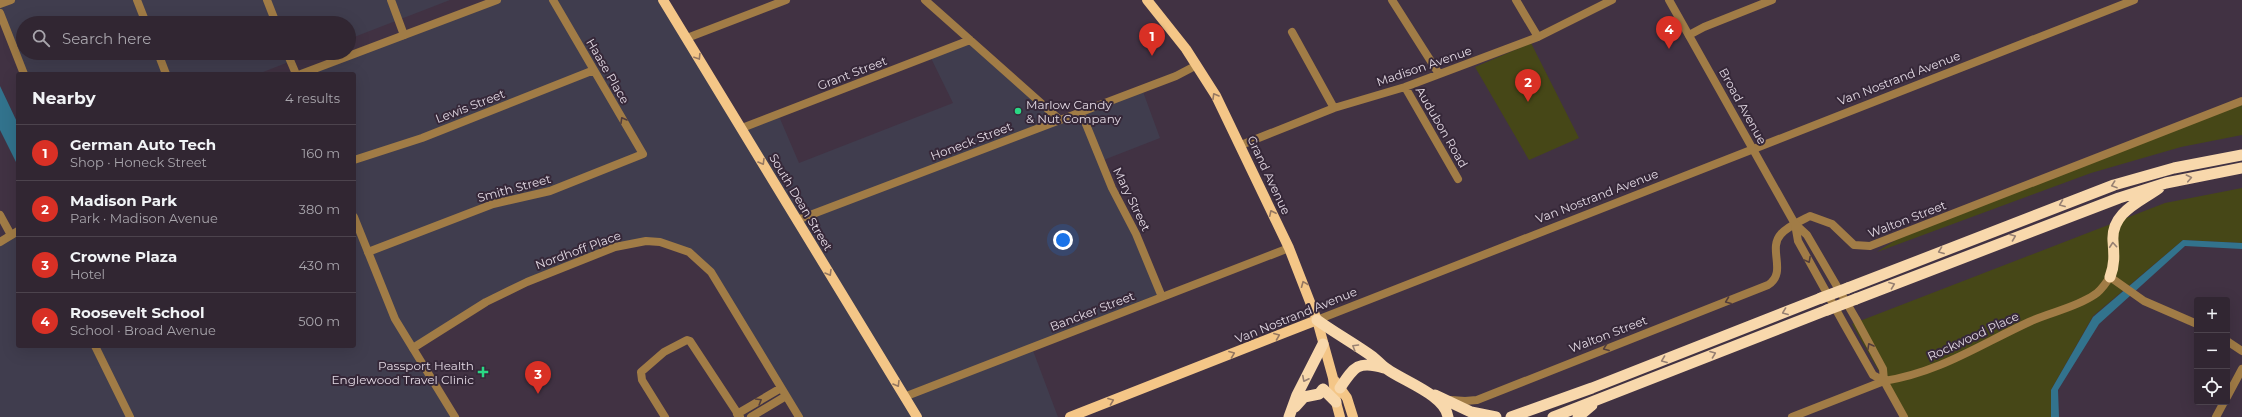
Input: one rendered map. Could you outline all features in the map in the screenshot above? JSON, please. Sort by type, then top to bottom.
[{"type":"highway","points":[[1511,417],[1585,390],[2114,185],[2174,168],[2242,155]]},
{"type":"highway","points":[[1553,417],[2089,208],[2166,183],[2242,168]]},
{"type":"highway","points":[[2114,280],[2114,231],[2118,220],[2131,206],[2166,183]]},
{"type":"highway","points":[[1317,320],[1344,340],[1374,358],[1387,369],[1426,392],[1443,405],[1448,417]]},
{"type":"highway","points":[[1289,416],[1297,395],[1323,344]]},
{"type":"highway","points":[[1340,388],[1352,371],[1359,366],[1368,364],[1387,369]]},
{"type":"highway","points":[[1289,416],[1304,397],[1319,394],[1323,389],[1336,402]]},
{"type":"highway","points":[[1426,392],[1447,399],[1471,412],[1496,417]]},
{"type":"highway","points":[[1578,417],[1598,399]]},
{"type":"main road","name":"South Dean Street","points":[[664,0],[917,417]]},
{"type":"main road","name":"Grand Avenue","points":[[1147,0],[1168,24],[1197,65],[1241,145],[1289,248],[1317,320],[1333,378],[1336,402],[1340,417]]},
{"type":"main road","name":"Van Nostrand Avenue","points":[[1070,417],[1317,320]]},
{"type":"main road","name":"Grand Avenue","points":[[1333,378],[1347,398],[1353,417]]},
{"type":"street","points":[[0,4],[11,0]]},
{"type":"street","points":[[138,0],[144,16]]},
{"type":"street","points":[[267,0],[273,16]]},
{"type":"street","points":[[391,0],[404,35]]},
{"type":"street","points":[[356,53],[497,0]]},
{"type":"street","name":"Haase Place","points":[[553,0],[643,154]]},
{"type":"street","points":[[686,38],[786,0]]},
{"type":"street","points":[[925,0],[1060,120]]},
{"type":"street","name":"Audubon Road","points":[[1392,0],[1439,74]]},
{"type":"street","points":[[1516,0],[1538,37]]},
{"type":"street","name":"Madison Avenue","points":[[1241,145],[1334,108],[1405,87],[1538,37],[1612,0]]},
{"type":"street","name":"Broad Avenue","points":[[1669,0],[1795,224],[1807,235],[1856,319],[1883,369],[1884,381],[1904,417]]},
{"type":"street","points":[[1689,35],[1704,27],[1772,0]]},
{"type":"street","name":"Van Nostrand Avenue","points":[[1317,320],[2134,0]]},
{"type":"street","points":[[0,13],[16,54]]},
{"type":"street","points":[[1292,32],[1334,108]]},
{"type":"street","name":"Grant Street","points":[[742,128],[970,40]]},
{"type":"street","points":[[18,60],[23,72]]},
{"type":"street","points":[[161,60],[165,72]]},
{"type":"street","points":[[290,60],[295,72]]},
{"type":"street","points":[[306,72],[338,60]]},
{"type":"street","name":"Honeck Street","points":[[797,220],[1176,76],[1197,65]]},
{"type":"street","name":"Lewis Street","points":[[356,159],[422,138],[594,70]]},
{"type":"street","name":"Audubon Road","points":[[1405,87],[1458,179]]},
{"type":"street","name":"Walton Street","points":[[1447,399],[1465,402],[1477,400],[1768,285],[1778,272],[1776,249],[1778,237],[1795,224],[1810,216],[1832,224],[1854,245],[1870,246],[2242,101]]},
{"type":"street","name":"Mary Street","points":[[1081,112],[1112,188],[1136,234],[1162,297]]},
{"type":"street","name":"Smith Street","points":[[368,252],[493,204],[550,191],[643,154]]},
{"type":"street","points":[[0,215],[15,233],[0,242]]},
{"type":"street","points":[[356,222],[390,307],[455,417]]},
{"type":"street","name":"Broad Avenue","points":[[1795,224],[1798,241],[1833,305],[1873,375],[1884,381]]},
{"type":"street","name":"Nordhoff Place","points":[[413,348],[486,302],[527,282],[615,247],[639,242],[660,242],[689,252],[711,272],[799,417]]},
{"type":"street","name":"Bancker Street","points":[[904,397],[1289,248]]},
{"type":"street","points":[[2114,280],[2144,301],[2194,323]]},
{"type":"street","name":"Rockwood Place","points":[[1792,417],[1884,381],[1906,378],[1949,363],[2029,322],[2086,300],[2114,280]]},
{"type":"street","points":[[665,417],[642,380],[641,372],[664,352],[687,340],[690,341],[738,415],[781,388]]},
{"type":"street","points":[[2230,343],[2242,351]]},
{"type":"street","points":[[96,348],[128,416]]},
{"type":"street","points":[[2230,391],[2242,369]]},
{"type":"street","points":[[750,417],[786,396]]},
{"type":"street","points":[[2216,417],[2222,405]]},
{"type":"shaded area","points":[[0,0],[450,0],[356,36],[356,16],[16,16],[16,54],[0,13]]},
{"type":"shaded area","points":[[497,0],[663,0],[741,128],[778,114],[799,163],[953,103],[930,56],[970,40],[1060,120],[1142,89],[1160,138],[1101,161],[1162,297],[1032,348],[1058,417],[799,417],[707,267],[668,243],[631,243],[527,282],[413,348],[455,417],[0,417],[0,242],[16,232],[16,348],[356,348],[356,72],[306,72],[338,60],[356,60],[356,53]]},
{"type":"shaded area","points":[[1531,43],[1579,138],[1529,160],[1475,67]]},
{"type":"shaded area","points":[[18,60],[294,60],[263,72],[23,72]]},
{"type":"shaded area","points":[[2242,102],[2242,135],[2181,147],[2091,173],[1877,252],[1908,232]]},
{"type":"shaded area","points":[[2242,188],[2242,243],[2183,240],[2093,316],[2051,390],[2051,417],[1905,417],[1852,324],[2165,203]]},
{"type":"water","points":[[0,86],[16,120],[16,162],[0,130]]},
{"type":"water","points":[[2183,240],[2242,243],[2242,249],[2185,246],[2099,324],[2058,390],[2059,417],[2051,417],[2051,390],[2093,317]]},
{"type":"place","name":"Roosevelt School","points":[[1669,49]]},
{"type":"place","name":"German Auto Tech","points":[[1152,56]]},
{"type":"place","name":"Madison Park","points":[[1528,102]]},
{"type":"place","name":"Marlow Candy & Nut Company","points":[[1018,111]]},
{"type":"place","name":"Passport Health Englewood Travel Clinic","points":[[483,372]]},
{"type":"place","name":"Crowne Plaza","points":[[538,394]]}]
